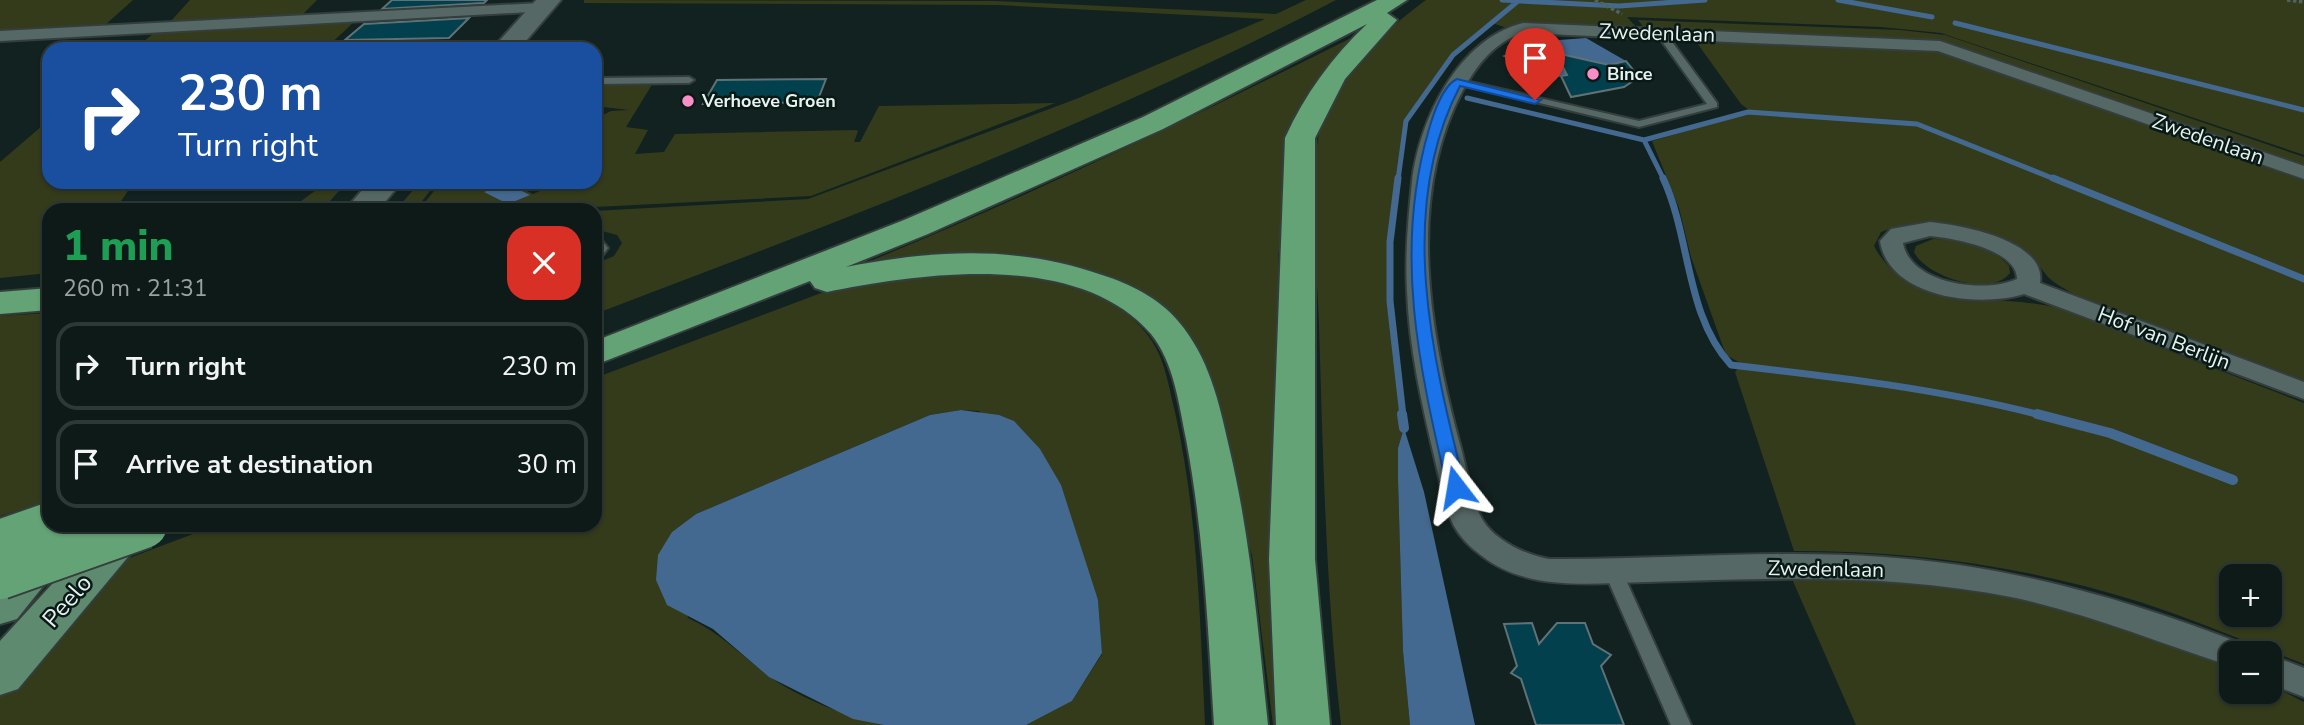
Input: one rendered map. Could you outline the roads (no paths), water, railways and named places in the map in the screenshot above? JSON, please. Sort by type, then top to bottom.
[{"type":"highway","points":[[602,325],[880,217],[1079,132],[1222,67],[1357,0]]},
{"type":"highway","points":[[602,351],[916,227],[1153,123],[1395,0]]},
{"type":"highway","points":[[1303,725],[1292,570],[1300,138],[1316,99],[1350,53],[1407,0]]},
{"type":"highway","points":[[739,299],[906,267],[937,263],[1008,263],[1072,274],[1118,293],[1159,321],[1181,353],[1193,385],[1223,519],[1241,725]]},
{"type":"highway","points":[[0,291],[42,288]]},
{"type":"highway","points":[[0,303],[42,300]]},
{"type":"highway","points":[[0,543],[42,528]]},
{"type":"highway","points":[[0,576],[124,532]]},
{"type":"main road","points":[[511,42],[545,4]]},
{"type":"main road","points":[[367,203],[380,189]]},
{"type":"main road","points":[[0,606],[66,532]]},
{"type":"main road","name":"Peelo","points":[[0,675],[126,532]]},
{"type":"street","points":[[0,36],[545,4]]},
{"type":"street","name":"Zwedenlaan","points":[[2219,649],[2067,598],[1961,576],[1829,567],[1549,571],[1508,559],[1486,543],[1468,523],[1456,487],[1434,396],[1420,316],[1420,196],[1432,135],[1457,82],[1498,36],[1515,29],[1940,46],[2304,173]]},
{"type":"street","points":[[1930,229],[1982,239],[2022,262],[2029,272],[2029,282],[2025,286],[2003,294],[1980,294],[1931,282],[1896,261],[1890,250],[1891,241],[1899,234],[1930,229]]},
{"type":"street","name":"Hof van Berlijn","points":[[2025,286],[2304,391]]},
{"type":"street","points":[[2282,673],[2304,683]]},
{"type":"lane","points":[[1457,82],[1639,124],[1713,105],[1661,33]]},
{"type":"lane","points":[[602,81],[689,79]]},
{"type":"lane","points":[[1613,571],[1681,725]]},
{"type":"water","points":[[1586,38],[1626,61],[1609,65],[1557,53],[1567,75],[1550,79],[1502,56],[1533,42]]},
{"type":"water","points":[[491,189],[518,189],[530,195],[506,203],[484,192]]},
{"type":"water","points":[[961,410],[999,415],[1014,421],[1040,449],[1061,485],[1098,600],[1102,653],[1072,701],[1026,725],[884,725],[853,719],[769,677],[713,629],[667,605],[656,580],[658,555],[672,532],[696,514],[930,415]]},
{"type":"water","points":[[1404,428],[1424,492],[1475,725],[1410,725],[1403,651],[1398,480],[1398,448]]},
{"type":"waterway","points":[[1502,0],[1619,6],[1705,0]]},
{"type":"waterway","points":[[1838,0],[1932,17]]},
{"type":"waterway","points":[[1398,180],[1406,121],[1453,55],[1518,1]]},
{"type":"waterway","points":[[1955,23],[2304,110]]},
{"type":"waterway","points":[[1467,98],[1644,140]]},
{"type":"waterway","points":[[1644,140],[1748,112],[1917,124],[2057,180]]},
{"type":"waterway","points":[[1644,140],[1663,178]]},
{"type":"waterway","points":[[1398,178],[1390,242],[1390,301],[1403,416]]},
{"type":"waterway","points":[[1663,178],[1672,201],[1705,323],[1716,345],[1731,365],[1928,391],[2044,416]]},
{"type":"waterway","points":[[2053,178],[2304,279]]},
{"type":"waterway","points":[[1402,414],[1404,428]]},
{"type":"waterway","points":[[2037,414],[2110,433],[2233,480]]},
{"type":"place","name":"Bince","points":[[1593,74]]},
{"type":"place","name":"Verhoeve Groen","points":[[688,101]]}]
